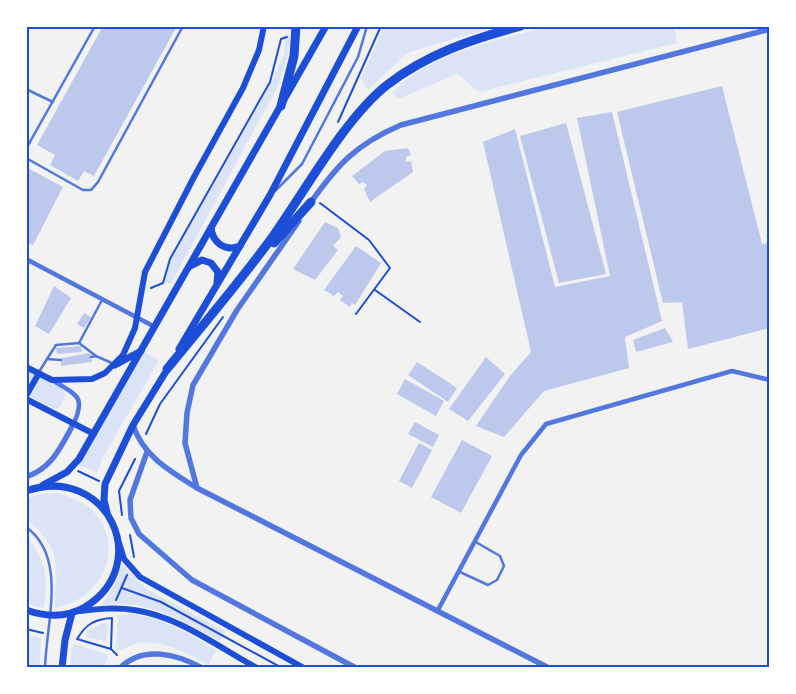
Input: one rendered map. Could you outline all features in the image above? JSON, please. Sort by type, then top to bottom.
[{"type":"highway","points":[[281,106],[294,56],[296,26]]},
{"type":"highway","points":[[168,369],[255,260],[352,123],[386,86],[415,66],[443,51],[472,39],[521,26]]},
{"type":"highway","points":[[255,260],[312,201]]},
{"type":"main road","points":[[115,365],[135,328],[145,272],[156,248],[253,68],[264,26]]},
{"type":"main road","points":[[26,491],[44,485],[71,468],[94,434],[326,26]]},
{"type":"main road","points":[[304,668],[140,577],[124,559],[117,534],[107,512],[104,500],[105,484],[133,424],[168,369],[270,195],[358,26]]},
{"type":"main road","points":[[211,227],[214,239],[223,246],[232,248],[240,246]]},
{"type":"main road","points":[[189,266],[202,260],[211,264],[218,272],[217,285]]},
{"type":"main road","points":[[26,367],[52,380],[92,379],[141,351]]},
{"type":"main road","points":[[38,374],[26,398],[94,434]]},
{"type":"main road","points":[[44,485],[62,485],[79,490],[95,499],[107,512]]},
{"type":"main road","points":[[62,668],[64,640],[75,612],[94,601],[107,587],[116,571],[119,552],[117,534]]},
{"type":"main road","points":[[26,610],[49,616],[126,608],[151,614],[175,622],[257,668]]},
{"type":"street","points":[[197,488],[185,443],[187,413],[193,385],[237,310],[312,201],[332,174],[355,150],[376,136],[401,125],[770,29]]},
{"type":"street","points":[[26,259],[155,327]]},
{"type":"street","points":[[438,610],[521,455],[546,424],[732,372],[770,380]]},
{"type":"street","points":[[26,477],[37,473],[55,459],[80,408],[79,400],[73,393],[52,380]]},
{"type":"street","points":[[133,424],[142,446],[197,488],[549,668]]},
{"type":"street","points":[[148,452],[130,500],[131,518],[139,534],[192,580],[356,668]]},
{"type":"street","points":[[120,668],[126,662],[148,654],[166,654],[185,659],[202,668]]},
{"type":"lane","points":[[26,149],[95,26]]},
{"type":"lane","points":[[26,158],[84,190],[90,190],[98,182],[183,26]]},
{"type":"lane","points":[[270,195],[302,164],[358,57],[367,26]]},
{"type":"lane","points":[[26,89],[53,102]]},
{"type":"lane","points":[[79,343],[103,299]]},
{"type":"lane","points":[[38,374],[56,345],[79,343],[96,356],[115,365]]},
{"type":"lane","points":[[91,357],[96,356]]},
{"type":"lane","points":[[47,359],[60,360]]},
{"type":"lane","points":[[26,527],[42,542],[49,560],[51,580],[45,668]]},
{"type":"lane","points":[[458,572],[488,585],[497,580],[504,566],[503,561],[495,552],[474,541]]},
{"type":"lane","points":[[26,590],[26,604]]},
{"type":"path","points":[[143,290],[163,283],[170,259],[270,82],[281,39],[295,39]]},
{"type":"path","points":[[312,201],[369,240],[388,266],[388,272],[356,314]]},
{"type":"path","points":[[375,290],[420,322]]},
{"type":"path","points":[[119,491],[142,446]]},
{"type":"path","points":[[71,468],[105,484]]},
{"type":"path","points":[[115,604],[128,573]]},
{"type":"path","points":[[111,649],[112,618],[102,618],[88,624],[77,639],[111,649],[117,654]]},
{"type":"path","points":[[26,629],[47,633]]},
{"type":"shaded area","points":[[384,26],[498,26],[407,53],[368,90],[361,79]]},
{"type":"shaded area","points":[[551,26],[674,26],[677,43],[479,92],[457,74],[399,99],[392,93],[426,67],[446,57],[466,49]]},
{"type":"shaded area","points":[[285,33],[290,35],[288,56],[278,86],[171,284],[164,282],[168,265],[273,79],[284,54]]},
{"type":"shaded area","points":[[144,352],[159,360],[102,459],[97,473],[77,465]]},
{"type":"shaded area","points":[[26,371],[59,385],[66,395],[60,407],[54,409],[26,395]]},
{"type":"shaded area","points":[[57,493],[80,501],[92,510],[103,525],[108,540],[108,555],[104,570],[96,584],[85,595],[71,603],[54,608],[55,559],[46,539],[26,519],[26,499],[38,494]]},
{"type":"shaded area","points":[[26,536],[38,553],[46,578],[44,608],[30,605]]},
{"type":"shaded area","points":[[122,565],[148,590],[226,631],[220,641],[177,619],[148,608],[117,604],[100,606],[112,590]]},
{"type":"shaded area","points":[[118,615],[141,615],[163,622],[216,650],[208,665],[175,648],[157,643],[138,643],[116,650]]},
{"type":"shaded area","points":[[102,623],[108,625],[106,641],[86,637],[86,631]]},
{"type":"shaded area","points":[[28,635],[41,638],[40,668],[26,668]]},
{"type":"shaded area","points":[[75,644],[107,654],[108,659],[102,668],[71,668],[71,648]]},
{"type":"building","points":[[103,26],[177,26],[94,176],[84,171],[78,181],[50,165],[55,155],[37,145]]},
{"type":"building","points":[[722,86],[762,244],[770,243],[770,328],[688,349],[682,302],[663,303],[617,112]]},
{"type":"building","points":[[612,112],[662,321],[625,337],[629,368],[544,391],[504,437],[476,426],[510,376],[531,352],[483,142],[515,129],[555,287],[610,276],[577,118]]},
{"type":"building","points":[[566,123],[606,274],[559,283],[520,136]]},
{"type":"building","points":[[408,148],[411,155],[406,157],[406,162],[411,161],[413,172],[370,202],[364,189],[367,185],[363,182],[359,184],[352,176],[385,151]]},
{"type":"building","points":[[26,167],[63,187],[33,245],[26,242]]},
{"type":"building","points":[[325,222],[338,228],[341,237],[333,246],[338,250],[315,280],[293,269]]},
{"type":"building","points":[[356,246],[381,263],[355,305],[352,303],[350,307],[340,300],[343,296],[338,292],[334,296],[324,290]]},
{"type":"building","points":[[54,286],[71,298],[49,334],[35,326]]},
{"type":"building","points":[[84,313],[91,317],[84,328],[77,324]]},
{"type":"building","points":[[665,328],[673,342],[636,352],[633,340]]},
{"type":"building","points":[[81,346],[82,352],[57,354],[56,348]]},
{"type":"building","points":[[90,353],[92,362],[61,366],[61,358]]},
{"type":"building","points":[[486,357],[505,374],[468,421],[449,409]]},
{"type":"building","points":[[417,362],[457,388],[448,402],[408,375]]},
{"type":"building","points":[[405,379],[444,401],[436,416],[397,394]]},
{"type":"building","points":[[415,422],[439,435],[433,447],[408,434]]},
{"type":"building","points":[[462,440],[492,456],[461,513],[431,497]]},
{"type":"building","points":[[419,443],[432,450],[412,488],[399,481]]}]
